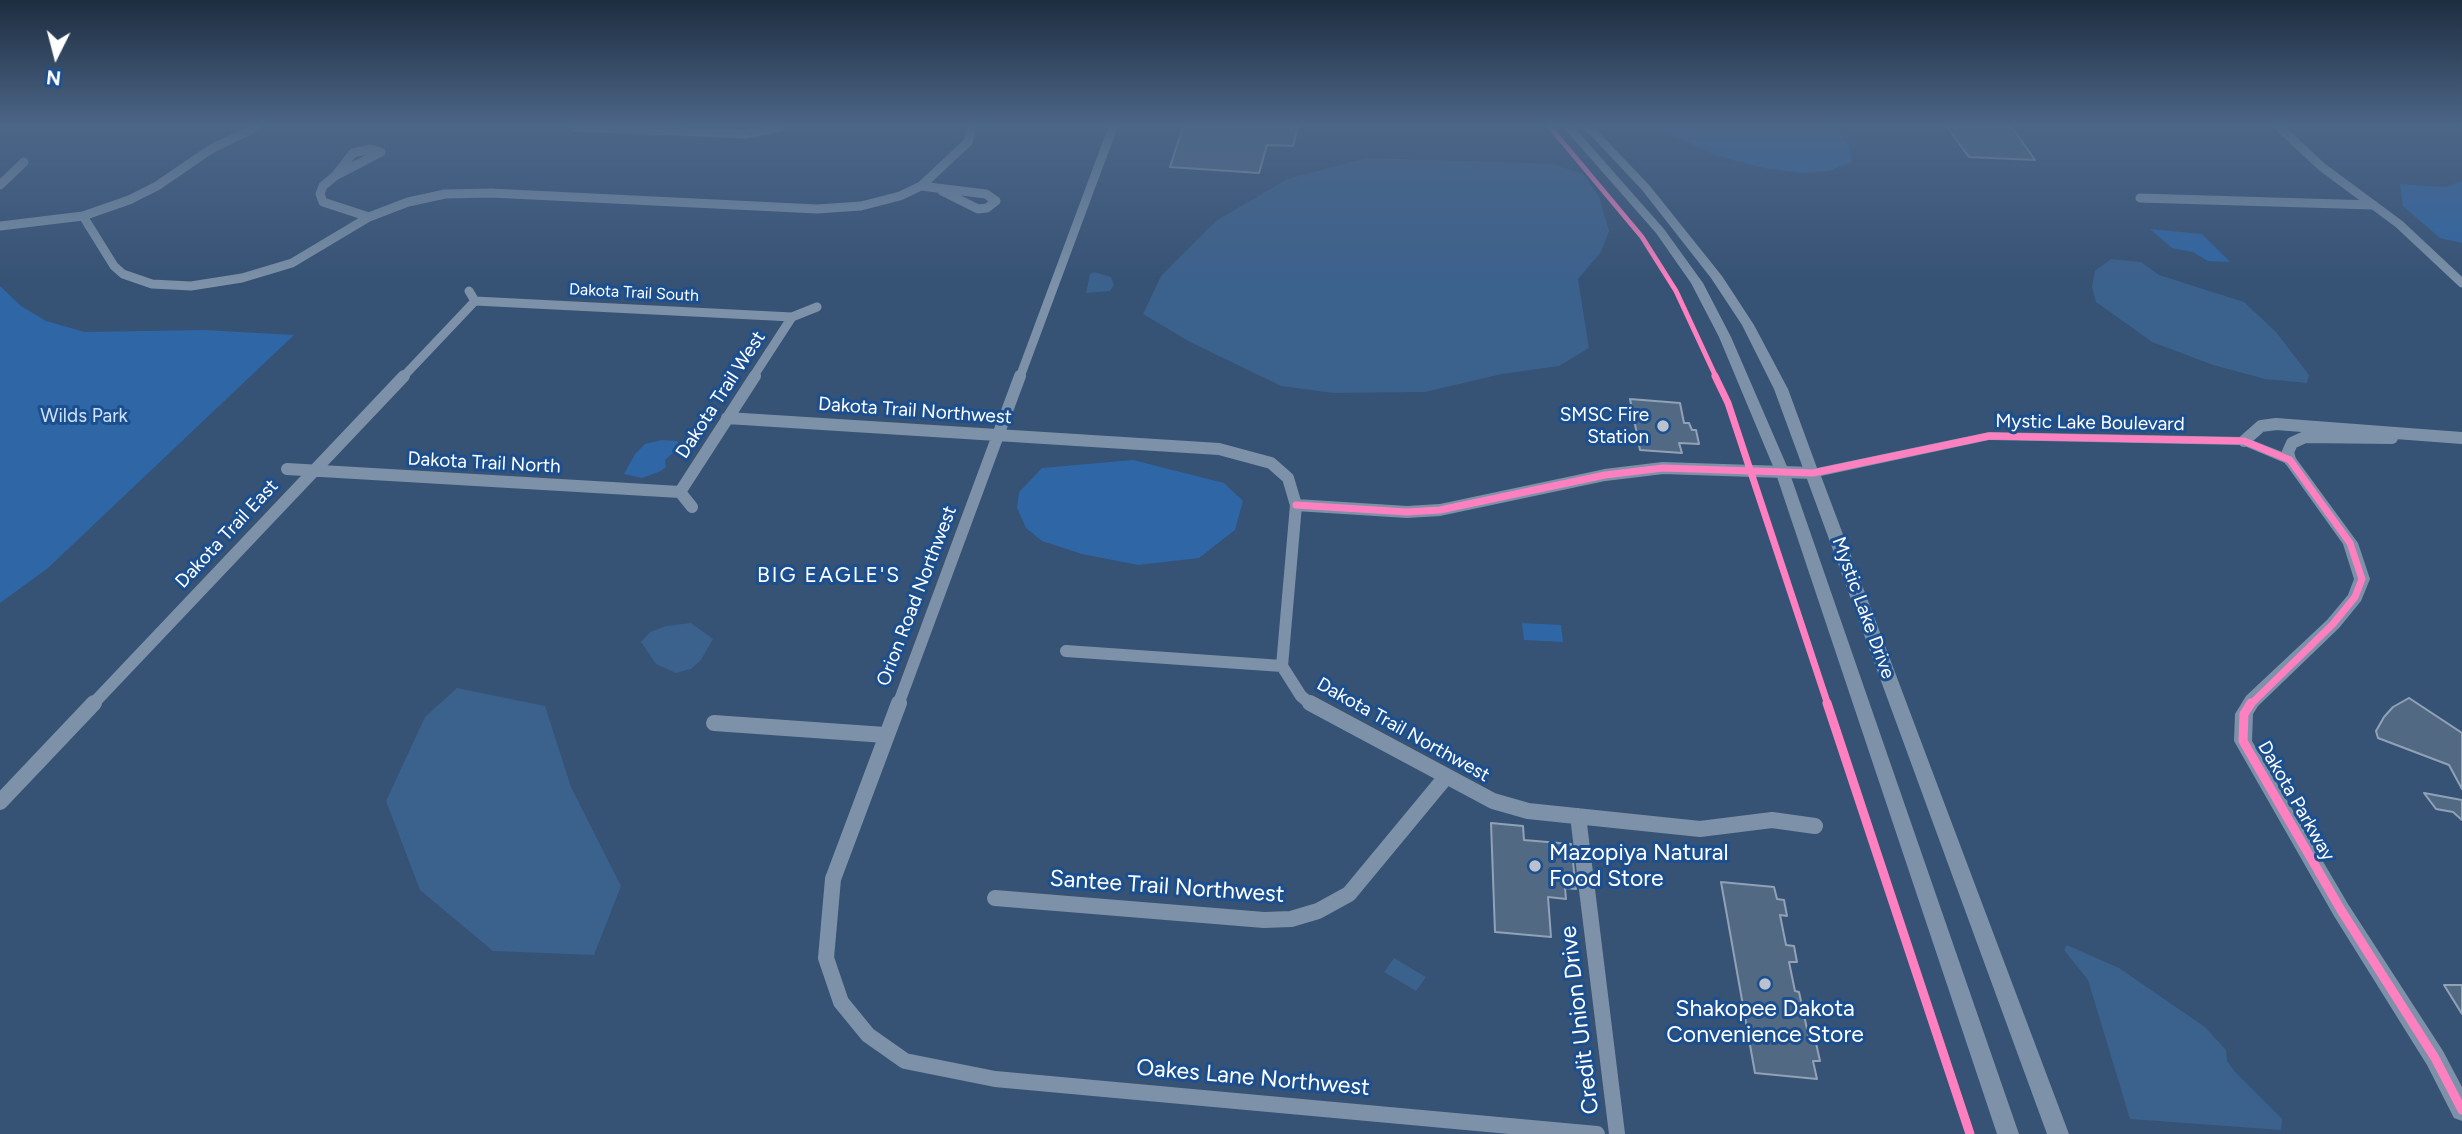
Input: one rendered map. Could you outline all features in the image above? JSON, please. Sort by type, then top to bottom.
[{"type":"street","points":[[0,226],[83,216],[145,192],[164,180]]},
{"type":"street","points":[[330,180],[323,186],[320,194],[323,202],[369,217]]},
{"type":"street","points":[[83,216],[114,266],[123,274],[134,280],[169,286],[216,283],[268,271],[316,251],[369,217],[408,202],[465,193],[817,209],[882,201],[921,186],[927,180]]},
{"type":"street","name":"Orion Road Northwest","points":[[905,1061],[868,1035],[841,1002],[826,958],[833,879],[1093,180]]},
{"type":"street","name":"Mystic Lake Drive","points":[[1615,180],[1660,231],[1697,283],[1725,337],[1782,471],[2008,1134]]},
{"type":"street","name":"Mystic Lake Drive","points":[[1638,180],[1716,276],[1748,325],[1780,389],[2058,1134]]},
{"type":"street","points":[[2340,180],[2375,205],[2462,283]]},
{"type":"street","points":[[921,186],[942,191],[986,194],[996,201],[986,208],[978,209],[942,191]]},
{"type":"street","points":[[2140,198],[2375,205]]},
{"type":"street","name":"Dakota Trail South","points":[[472,296],[792,317]]},
{"type":"street","name":"Dakota Trail East","points":[[0,802],[312,471],[472,296]]},
{"type":"street","points":[[792,317],[817,307]]},
{"type":"street","name":"Dakota Trail West","points":[[680,492],[792,317]]},
{"type":"street","name":"Dakota Trail Northwest","points":[[727,418],[1219,449],[1271,463],[1288,478],[1296,505],[1282,666],[1301,696],[1318,710],[1445,778],[1493,801],[1528,811],[1700,829],[1772,820],[1815,826]]},
{"type":"street","points":[[2290,460],[2244,441],[2261,426],[2276,424],[2375,429],[2421,436]]},
{"type":"street","name":"Mystic Lake Boulevard","points":[[1813,473],[1989,436],[2244,441]]},
{"type":"street","points":[[2290,460],[2288,452],[2292,443],[2305,437],[2462,438]]},
{"type":"street","name":"Dakota Parkway","points":[[2290,460],[2350,543],[2362,579],[2355,597],[2333,624],[2252,701],[2244,714],[2243,741],[2341,911],[2435,1058],[2462,1110]]},
{"type":"street","points":[[1296,505],[1418,512],[1637,470],[1734,468],[1813,473]]},
{"type":"street","name":"Dakota Trail North","points":[[286,469],[680,492]]},
{"type":"street","points":[[680,492],[692,507]]},
{"type":"street","points":[[1066,651],[1282,666]]},
{"type":"street","points":[[714,723],[885,735]]},
{"type":"street","name":"Santee Trail Northwest","points":[[995,898],[1264,920],[1291,919],[1318,911],[1349,894],[1445,778]]},
{"type":"street","name":"Credit Union Drive","points":[[1578,816],[1617,1134]]},
{"type":"street","name":"Oakes Lane Northwest","points":[[905,1061],[995,1079],[1597,1134]]},
{"type":"green space","points":[[2462,181],[2462,243],[2440,238],[2403,206],[2400,184],[2446,187]]},
{"type":"green space","points":[[2150,229],[2202,234],[2230,262],[2208,261],[2193,252],[2172,248]]},
{"type":"green space","name":"Wilds Park","points":[[0,286],[21,306],[46,321],[85,332],[204,330],[294,335],[48,568],[0,603]]},
{"type":"green space","points":[[662,440],[677,441],[681,446],[665,460],[666,467],[642,478],[624,474],[635,454],[645,444]]},
{"type":"green space","points":[[1133,460],[1224,483],[1243,501],[1235,530],[1199,558],[1138,565],[1082,554],[1042,541],[1026,528],[1017,508],[1019,492],[1042,468]]},
{"type":"green space","points":[[1522,623],[1561,625],[1563,642],[1524,640]]},
{"type":"shaded area","points":[[1285,180],[1587,180],[1599,197],[1609,231],[1601,252],[1578,279],[1589,348],[1559,366],[1502,374],[1425,392],[1333,393],[1281,386],[1190,342],[1143,314],[1161,276],[1216,221]]},
{"type":"shaded area","points":[[2111,259],[2141,262],[2159,275],[2244,302],[2276,332],[2309,375],[2307,383],[2265,379],[2213,365],[2152,342],[2096,302],[2092,287],[2095,271]]},
{"type":"shaded area","points":[[1094,272],[1111,277],[1114,285],[1110,291],[1086,293],[1090,274]]},
{"type":"shaded area","points":[[691,623],[713,639],[701,660],[691,669],[676,673],[656,664],[641,642],[650,632],[666,626]]},
{"type":"shaded area","points":[[457,688],[545,706],[571,787],[621,886],[594,955],[493,951],[420,890],[386,801],[425,717]]},
{"type":"shaded area","points":[[2067,945],[2119,968],[2205,1027],[2226,1050],[2227,1061],[2235,1072],[2282,1119],[2281,1130],[2130,1119],[2088,980],[2064,950]]},
{"type":"shaded area","points":[[1394,958],[1426,977],[1416,991],[1384,972]]},
{"type":"building","name":"SMSC Fire Station","points":[[1630,399],[1680,403],[1684,423],[1689,423],[1692,430],[1696,430],[1699,444],[1679,443],[1682,453],[1640,450]]},
{"type":"building","points":[[2409,698],[2462,733],[2462,789],[2449,765],[2378,738],[2376,731],[2384,717],[2393,707]]},
{"type":"building","points":[[2424,793],[2462,800],[2462,820],[2453,812],[2436,809]]},
{"type":"building","name":"Mazopiya Natural Food Store","points":[[1491,823],[1523,826],[1524,840],[1571,844],[1576,889],[1565,888],[1566,899],[1548,897],[1551,937],[1495,932]]},
{"type":"building","name":"Shakopee Dakota Convenience Store","points":[[1721,882],[1774,887],[1777,899],[1784,900],[1787,916],[1780,915],[1786,945],[1794,946],[1797,962],[1789,962],[1795,991],[1799,992],[1810,1043],[1816,1043],[1820,1061],[1813,1061],[1817,1079],[1755,1073]]},
{"type":"building","points":[[2444,985],[2462,985],[2462,1014]]},
{"type":"cycle path","points":[[1594,180],[1642,237],[1676,291],[1728,403],[1970,1134]]},
{"type":"cycle path","points":[[1296,505],[1407,512],[1440,510],[1605,475],[1663,468],[1813,473],[1989,436],[2244,441],[2290,460],[2350,543],[2362,579],[2355,597],[2333,624],[2252,701],[2244,714],[2243,741],[2341,910],[2435,1058],[2462,1110]]},
{"type":"place","name":"SMSC Fire Station","points":[[1663,426]]},
{"type":"place","name":"Mazopiya Natural Food Store","points":[[1535,866]]},
{"type":"place","name":"Shakopee Dakota Convenience Store","points":[[1765,984]]},
{"type":"district","name":"BIG EAGLE'S","points":[[829,576]]}]
